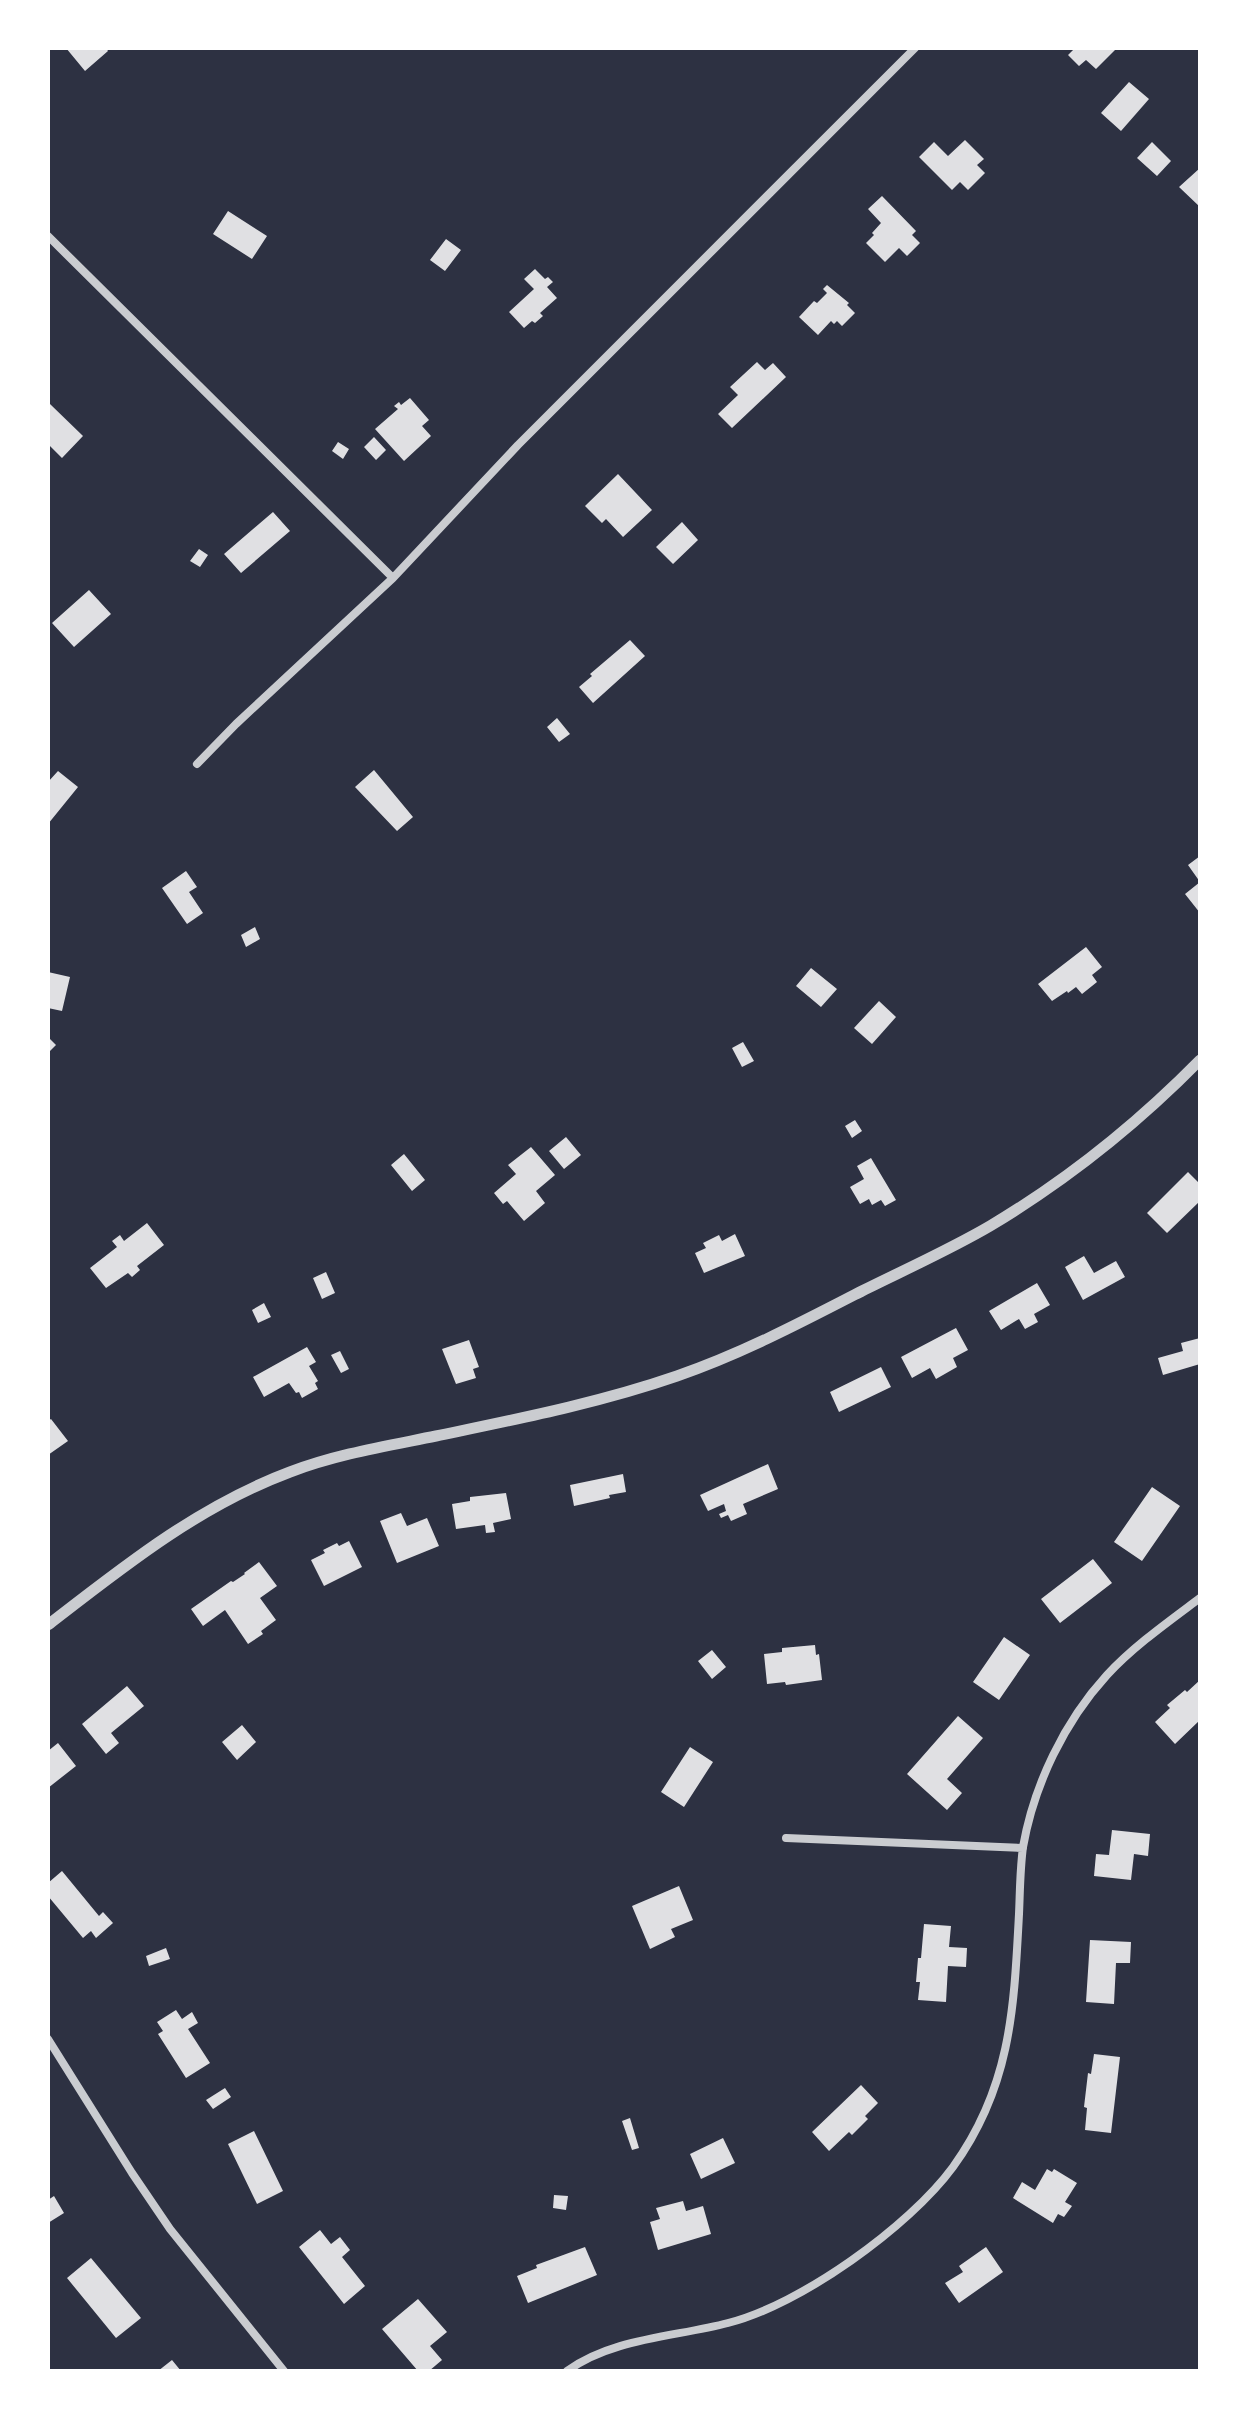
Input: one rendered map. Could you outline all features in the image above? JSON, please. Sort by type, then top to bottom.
[{"type":"street","points":[[197,764],[393,578],[528,436],[915,48]]},
{"type":"street","points":[[48,236],[393,578]]},
{"type":"street","points":[[48,1625],[191,1519],[238,1494],[290,1472],[344,1454],[563,1410],[678,1376],[781,1333],[1002,1218],[1078,1168],[1160,1101],[1200,1060]]},
{"type":"street","points":[[567,2371],[619,2346],[730,2323],[777,2306],[882,2237],[928,2197],[953,2167],[991,2099],[1004,2062],[1014,2008],[1023,1848],[1034,1802],[1051,1758],[1074,1717],[1107,1675],[1155,1631],[1200,1598]]},
{"type":"street","points":[[786,1838],[1023,1848]]},
{"type":"street","points":[[48,2039],[170,2229],[284,2371]]},
{"type":"building","points":[[66,48],[106,48],[108,51],[85,71]]},
{"type":"building","points":[[1075,48],[1115,50],[1096,69],[1086,60],[1079,66],[1068,55]]},
{"type":"building","points":[[1129,82],[1149,99],[1121,131],[1101,113]]},
{"type":"building","points":[[965,140],[984,159],[977,165],[985,173],[968,190],[960,182],[952,190],[919,157],[934,142],[948,156]]},
{"type":"building","points":[[1152,142],[1171,161],[1157,176],[1137,158]]},
{"type":"building","points":[[1200,168],[1200,207],[1179,187]]},
{"type":"building","points":[[882,196],[916,231],[912,235],[920,243],[907,256],[899,248],[885,262],[866,243],[881,223],[868,209]]},
{"type":"building","points":[[228,211],[267,236],[252,259],[213,234]]},
{"type":"building","points":[[446,239],[461,250],[445,271],[430,260]]},
{"type":"building","points":[[535,269],[553,282],[547,287],[557,298],[540,313],[543,316],[524,328],[509,312],[534,289],[524,279]]},
{"type":"building","points":[[827,285],[849,303],[847,305],[855,313],[842,326],[837,321],[834,324],[831,321],[818,335],[799,317],[827,293],[823,289]]},
{"type":"building","points":[[757,362],[765,370],[773,363],[786,377],[732,428],[718,414],[738,395],[730,387]]},
{"type":"building","points":[[410,398],[429,420],[422,426],[431,436],[404,461],[375,429],[398,409],[394,406]]},
{"type":"building","points":[[50,404],[83,436],[62,458],[48,444]]},
{"type":"building","points":[[374,437],[386,450],[376,460],[364,447]]},
{"type":"building","points":[[338,442],[349,449],[343,459],[332,451]]},
{"type":"building","points":[[618,474],[652,510],[623,537],[606,519],[602,523],[585,506]]},
{"type":"building","points":[[273,512],[290,531],[241,573],[224,554]]},
{"type":"building","points":[[682,522],[698,540],[673,564],[656,547]]},
{"type":"building","points":[[199,549],[208,555],[200,567],[190,561]]},
{"type":"building","points":[[89,590],[111,614],[74,647],[52,623]]},
{"type":"building","points":[[630,640],[645,656],[593,703],[579,687]]},
{"type":"building","points":[[557,718],[570,734],[559,742],[547,727]]},
{"type":"building","points":[[374,770],[413,817],[397,831],[355,787]]},
{"type":"building","points":[[58,771],[78,787],[48,824],[48,782]]},
{"type":"building","points":[[1200,856],[1200,882],[1188,865]]},
{"type":"building","points":[[186,871],[197,887],[189,892],[203,913],[187,924],[162,888]]},
{"type":"building","points":[[1200,882],[1200,913],[1185,894]]},
{"type":"building","points":[[255,927],[260,939],[246,947],[241,935]]},
{"type":"building","points":[[1086,947],[1102,967],[1092,975],[1097,982],[1082,994],[1076,987],[1052,1001],[1038,984]]},
{"type":"building","points":[[811,968],[837,989],[821,1007],[796,986]]},
{"type":"building","points":[[48,972],[70,977],[62,1011],[48,1008]]},
{"type":"building","points":[[879,1001],[896,1017],[872,1044],[854,1028]]},
{"type":"building","points":[[48,1037],[56,1045],[48,1053]]},
{"type":"building","points":[[743,1042],[754,1061],[742,1067],[732,1048]]},
{"type":"building","points":[[855,1120],[862,1131],[852,1138],[845,1126]]},
{"type":"building","points":[[566,1137],[581,1155],[564,1169],[549,1151]]},
{"type":"building","points":[[531,1147],[555,1175],[536,1191],[545,1203],[524,1221],[507,1201],[503,1204],[494,1193],[516,1174],[508,1165]]},
{"type":"building","points":[[404,1154],[425,1180],[412,1191],[391,1165]]},
{"type":"building","points":[[871,1158],[896,1200],[885,1206],[881,1200],[872,1205],[869,1199],[860,1204],[850,1187],[864,1179],[857,1166]]},
{"type":"building","points":[[1188,1172],[1200,1184],[1200,1201],[1167,1233],[1147,1213]]},
{"type":"building","points":[[147,1223],[164,1245],[137,1266],[140,1270],[132,1277],[128,1273],[106,1288],[90,1268],[117,1247],[112,1241],[120,1235],[124,1241]]},
{"type":"building","points":[[735,1234],[745,1256],[704,1273],[695,1253],[706,1248],[703,1243],[719,1235],[722,1241]]},
{"type":"building","points":[[1084,1256],[1094,1273],[1116,1261],[1125,1277],[1083,1300],[1065,1267]]},
{"type":"building","points":[[326,1272],[335,1293],[322,1299],[313,1278]]},
{"type":"building","points":[[1037,1283],[1050,1305],[1034,1314],[1038,1322],[1025,1329],[1019,1319],[1001,1330],[989,1311]]},
{"type":"building","points":[[264,1303],[271,1317],[258,1323],[252,1310]]},
{"type":"building","points":[[956,1328],[968,1350],[953,1358],[957,1367],[936,1379],[930,1368],[912,1378],[901,1357]]},
{"type":"building","points":[[1200,1338],[1200,1364],[1163,1375],[1158,1358],[1183,1351],[1181,1343]]},
{"type":"building","points":[[469,1340],[479,1367],[473,1369],[476,1378],[456,1384],[442,1349]]},
{"type":"building","points":[[307,1347],[316,1362],[309,1366],[318,1381],[315,1383],[318,1389],[302,1398],[289,1383],[264,1397],[253,1377]]},
{"type":"building","points":[[340,1351],[349,1369],[341,1373],[331,1355]]},
{"type":"building","points":[[881,1367],[891,1387],[839,1412],[830,1392]]},
{"type":"building","points":[[51,1419],[68,1441],[48,1455],[48,1421]]},
{"type":"building","points":[[768,1464],[778,1489],[743,1504],[747,1514],[731,1521],[728,1515],[721,1518],[719,1514],[726,1511],[724,1504],[708,1511],[700,1495]]},
{"type":"building","points":[[623,1474],[626,1492],[574,1506],[570,1485]]},
{"type":"building","points":[[1152,1487],[1180,1506],[1142,1561],[1114,1542]]},
{"type":"building","points":[[506,1493],[511,1519],[493,1523],[495,1532],[486,1533],[485,1525],[456,1529],[452,1504],[470,1501],[470,1497]]},
{"type":"building","points":[[401,1513],[407,1526],[427,1518],[439,1546],[397,1563],[380,1521]]},
{"type":"building","points":[[349,1541],[362,1567],[324,1586],[311,1560],[337,1543],[339,1546]]},
{"type":"building","points":[[1093,1559],[1112,1583],[1060,1623],[1041,1599]]},
{"type":"building","points":[[259,1562],[277,1586],[260,1598],[276,1620],[248,1644],[225,1610],[203,1626],[191,1609]]},
{"type":"building","points":[[1004,1637],[1030,1655],[999,1700],[973,1682]]},
{"type":"building","points":[[815,1645],[822,1680],[767,1684],[764,1654],[782,1652],[782,1648]]},
{"type":"building","points":[[712,1650],[726,1667],[712,1679],[698,1661]]},
{"type":"building","points":[[1200,1680],[1200,1720],[1175,1744],[1155,1722],[1170,1708],[1167,1705]]},
{"type":"building","points":[[127,1686],[144,1706],[111,1733],[119,1743],[106,1754],[82,1724]]},
{"type":"building","points":[[958,1716],[983,1738],[947,1779],[962,1793],[947,1810],[907,1774]]},
{"type":"building","points":[[242,1725],[256,1742],[237,1760],[222,1742]]},
{"type":"building","points":[[58,1743],[76,1766],[48,1788],[48,1751]]},
{"type":"building","points":[[690,1747],[713,1762],[684,1807],[661,1792]]},
{"type":"building","points":[[1112,1830],[1150,1834],[1148,1856],[1134,1854],[1131,1880],[1094,1876],[1096,1854],[1109,1855]]},
{"type":"building","points":[[62,1871],[99,1916],[103,1912],[113,1923],[96,1938],[91,1931],[83,1938],[48,1896],[48,1883]]},
{"type":"building","points":[[679,1886],[693,1920],[671,1929],[675,1937],[650,1949],[632,1906]]},
{"type":"building","points":[[924,1924],[951,1926],[949,1947],[967,1948],[966,1967],[948,1966],[946,2002],[918,2000],[920,1982],[916,1982]]},
{"type":"building","points":[[1090,1940],[1131,1942],[1130,1963],[1116,1963],[1114,2004],[1086,2002]]},
{"type":"building","points":[[166,1948],[170,1959],[149,1966],[146,1956]]},
{"type":"building","points":[[176,2010],[182,2019],[192,2012],[198,2023],[188,2029],[210,2063],[186,2078],[158,2034],[163,2031],[157,2022]]},
{"type":"building","points":[[1094,2054],[1120,2057],[1111,2133],[1085,2130],[1088,2073],[1091,2074]]},
{"type":"building","points":[[861,2085],[878,2103],[852,2135],[849,2132],[829,2151],[812,2132]]},
{"type":"building","points":[[225,2088],[231,2097],[213,2109],[206,2100]]},
{"type":"building","points":[[630,2118],[639,2148],[632,2150],[622,2121]]},
{"type":"building","points":[[254,2131],[283,2191],[257,2204],[228,2144]]},
{"type":"building","points":[[723,2138],[735,2163],[701,2179],[690,2154]]},
{"type":"building","points":[[1047,2169],[1052,2172],[1054,2169],[1077,2183],[1065,2202],[1072,2206],[1064,2217],[1058,2214],[1053,2223],[1013,2198],[1022,2182],[1035,2190]]},
{"type":"building","points":[[554,2195],[568,2196],[566,2210],[553,2208]]},
{"type":"building","points":[[54,2196],[64,2213],[48,2223],[48,2200]]},
{"type":"building","points":[[683,2201],[686,2211],[703,2206],[711,2234],[658,2250],[650,2222],[660,2219],[656,2208]]},
{"type":"building","points":[[320,2230],[331,2244],[340,2237],[350,2250],[342,2257],[365,2286],[344,2304],[299,2247]]},
{"type":"building","points":[[585,2247],[597,2275],[528,2303],[517,2276],[537,2268],[536,2265]]},
{"type":"building","points":[[986,2247],[1003,2272],[959,2303],[945,2283],[963,2272],[959,2266]]},
{"type":"building","points":[[91,2258],[141,2318],[116,2338],[67,2278]]},
{"type":"building","points":[[418,2299],[447,2332],[430,2346],[442,2360],[429,2371],[418,2371],[382,2329]]},
{"type":"building","points":[[172,2360],[181,2371],[158,2371]]}]
